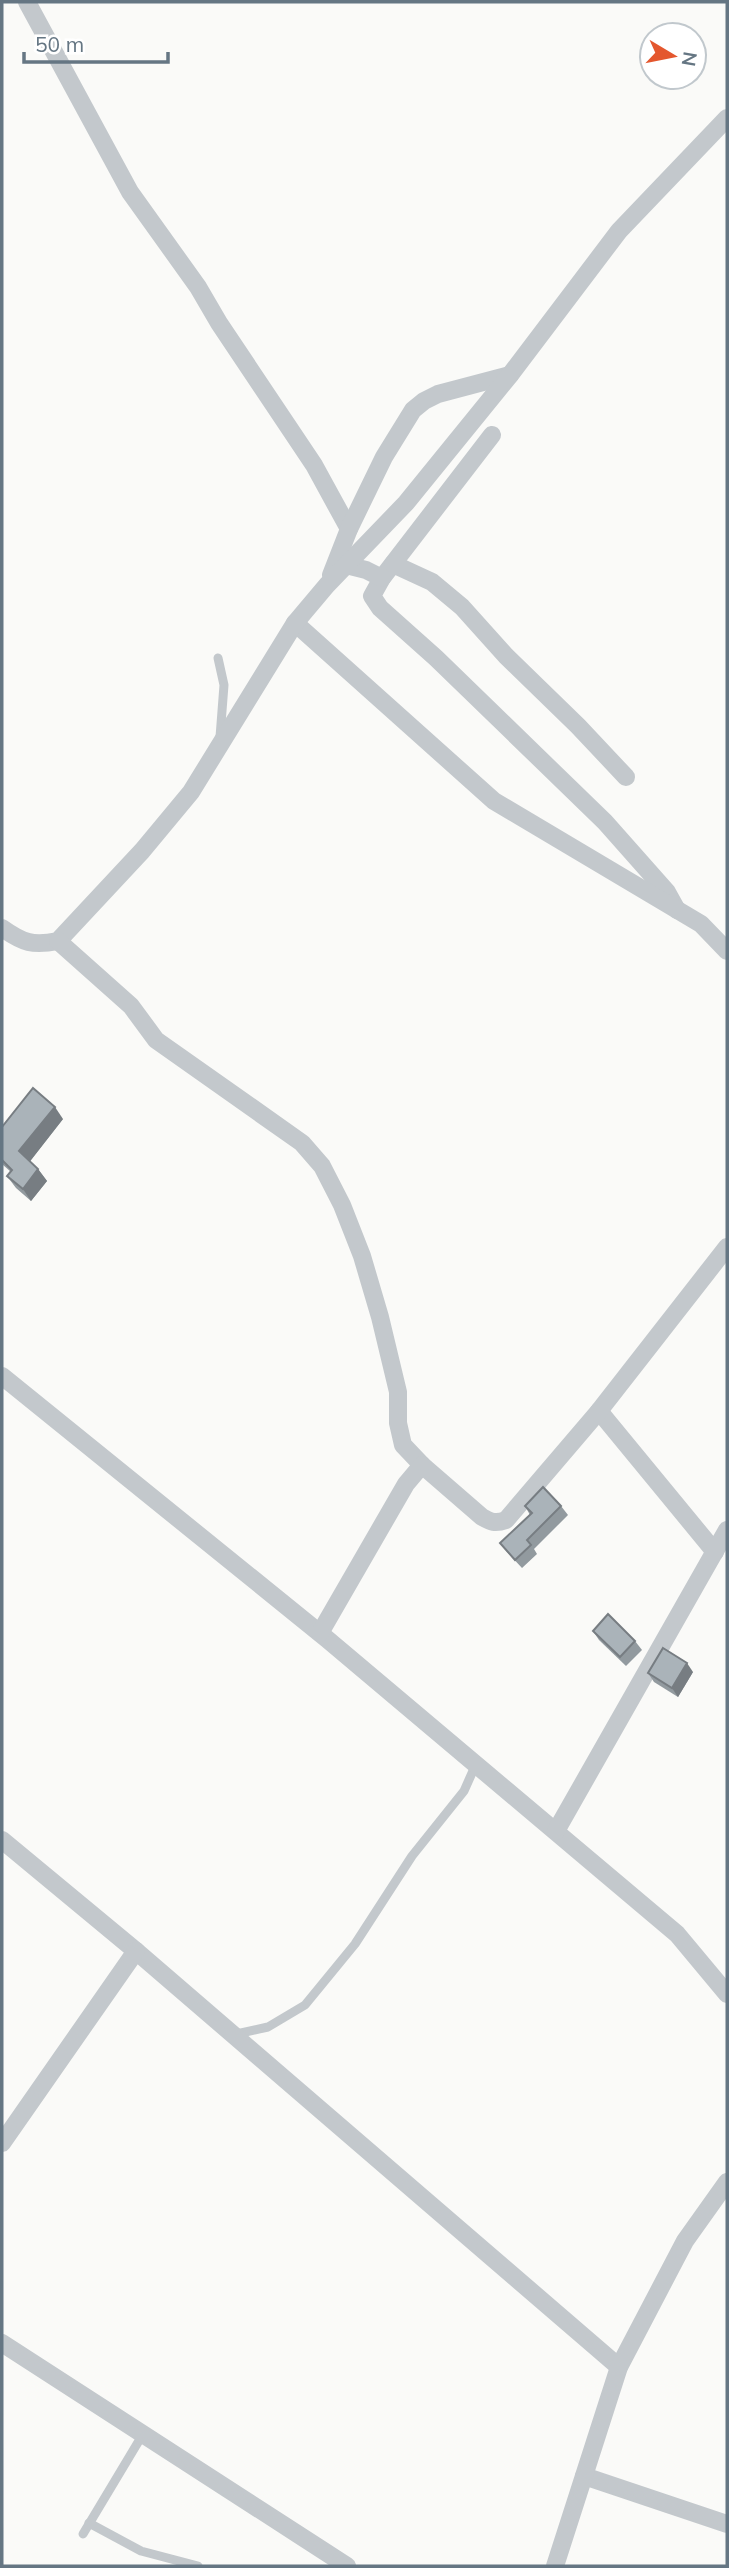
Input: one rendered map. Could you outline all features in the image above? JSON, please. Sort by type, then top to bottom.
[{"type":"street","points":[[27,2],[130,192],[198,288],[314,465],[349,529]]},
{"type":"street","points":[[2,928],[19,940],[39,945],[58,940],[142,851],[191,792],[295,623],[327,585],[406,503],[510,375],[619,231],[727,118]]},
{"type":"street","points":[[327,585],[349,529],[384,457],[413,410],[438,394],[510,375]]},
{"type":"street","points":[[492,435],[387,570],[372,596],[380,608],[436,657],[605,822],[667,892],[677,911]]},
{"type":"street","points":[[346,565],[366,570],[387,570],[432,582],[462,607],[506,656],[626,777]]},
{"type":"street","points":[[295,623],[494,801],[701,924],[727,951]]},
{"type":"street","points":[[58,940],[131,1006],[156,1040],[302,1143],[322,1166],[342,1205],[362,1256],[380,1317],[398,1391],[398,1423],[403,1445],[482,1517],[497,1523],[506,1520],[599,1411],[727,1247]]},
{"type":"street","points":[[2,1376],[320,1633],[677,1934],[727,1994]]},
{"type":"street","points":[[599,1411],[715,1552]]},
{"type":"street","points":[[320,1633],[406,1484],[422,1465]]},
{"type":"street","points":[[555,1831],[727,1530]]},
{"type":"street","points":[[2,1840],[136,1951],[619,2367]]},
{"type":"street","points":[[2,2143],[136,1951]]},
{"type":"street","points":[[555,2566],[619,2367],[685,2241],[727,2182]]},
{"type":"street","points":[[2,2343],[347,2566]]},
{"type":"street","points":[[584,2476],[727,2524]]},
{"type":"lane","points":[[218,658],[224,685],[220,743]]},
{"type":"lane","points":[[232,2035],[268,2027],[305,2005],[355,1944],[412,1856],[464,1791],[476,1764]]},
{"type":"lane","points":[[83,2534],[143,2434]]},
{"type":"lane","points":[[89,2523],[141,2551],[198,2566]]},
{"type":"building","points":[[33,1088],[55,1107],[19,1151],[38,1169],[23,1189],[7,1176],[12,1170],[2,1160],[2,1127]]},
{"type":"building","points":[[543,1487],[561,1506],[527,1540],[531,1545],[515,1560],[500,1543],[532,1513],[525,1506]]},
{"type":"building","points":[[608,1614],[635,1641],[620,1657],[593,1631]]},
{"type":"building","points":[[663,1648],[687,1663],[672,1688],[648,1673]]}]
